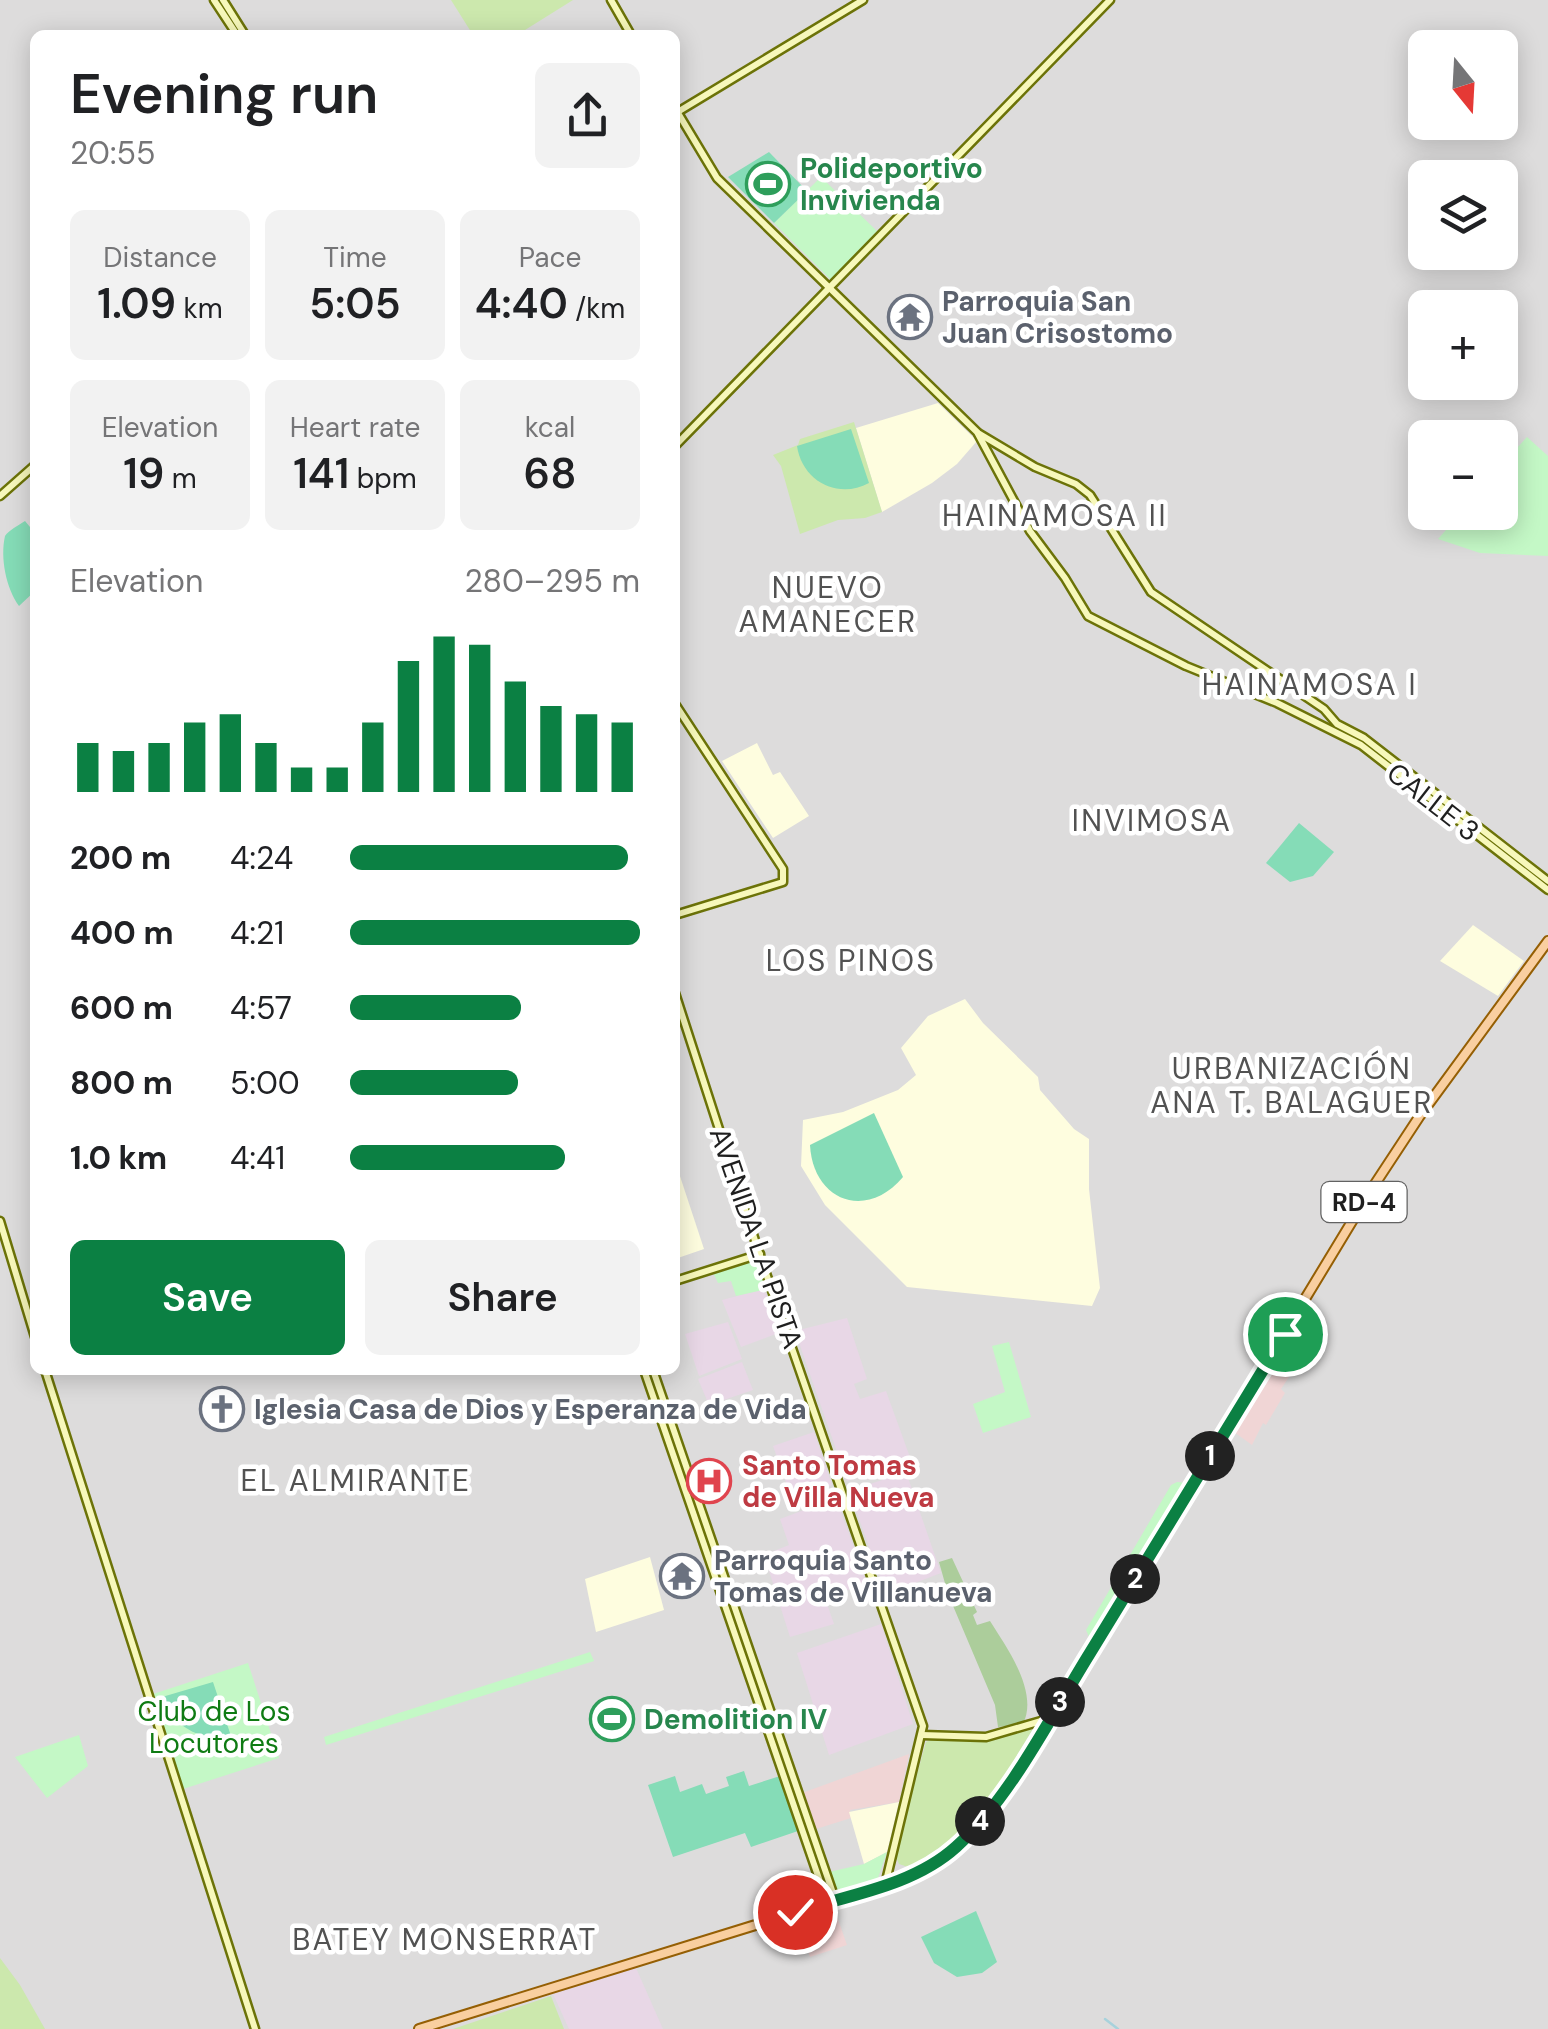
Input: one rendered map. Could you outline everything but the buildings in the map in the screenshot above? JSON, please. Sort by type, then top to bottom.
[{"type":"main road","name":"RD-4","points":[[419,2029],[885,1885],[910,1876],[956,1848],[993,1806],[1050,1718],[1419,1117],[1548,941]]},
{"type":"street","points":[[214,0],[234,30]]},
{"type":"street","points":[[222,0],[242,30]]},
{"type":"street","points":[[611,0],[629,30]]},
{"type":"street","points":[[680,109],[863,0]]},
{"type":"street","points":[[680,441],[1110,0]]},
{"type":"street","points":[[680,118],[717,178],[977,432]]},
{"type":"street","name":"CALLE 3","points":[[977,432],[1090,495],[1151,592],[1324,709],[1337,724],[1364,738],[1548,881]]},
{"type":"street","name":"CALLE 3","points":[[977,432],[1030,531],[1088,616],[1186,666],[1278,703],[1361,745],[1548,890]]},
{"type":"street","points":[[0,496],[30,470]]},
{"type":"street","points":[[680,712],[783,868],[784,877],[783,882],[680,913]]},
{"type":"street","name":"AVENIDA LA PISTA","points":[[680,1007],[760,1254],[922,1720],[922,1735],[885,1885]]},
{"type":"street","points":[[0,1221],[30,1320]]},
{"type":"street","points":[[680,1279],[760,1254]]},
{"type":"street","points":[[47,1375],[255,2029]]},
{"type":"street","points":[[646,1375],[831,1901]]},
{"type":"street","points":[[655,1375],[831,1901]]},
{"type":"street","points":[[922,1735],[994,1736],[1050,1718]]},
{"type":"shaded area","points":[[0,0],[1548,0],[1548,2029],[0,2029]]},
{"type":"shaded area","points":[[938,403],[977,441],[957,464],[932,483],[882,512],[856,428]]},
{"type":"shaded area","points":[[757,743],[773,775],[780,772],[809,816],[773,838],[722,761]]},
{"type":"shaded area","points":[[1473,925],[1524,961],[1498,996],[1440,961]]},
{"type":"shaded area","points":[[965,999],[983,1023],[1038,1077],[1040,1090],[1074,1129],[1089,1139],[1089,1189],[1100,1288],[1092,1306],[907,1287],[825,1205],[801,1166],[803,1120],[843,1112],[898,1090],[916,1075],[901,1048],[928,1016]]},
{"type":"shaded area","points":[[680,1176],[704,1249],[680,1257]]},
{"type":"shaded area","points":[[764,1289],[781,1332],[741,1347],[722,1300]]},
{"type":"shaded area","points":[[847,1318],[867,1379],[854,1384],[860,1399],[886,1391],[911,1460],[847,1481],[795,1331]]},
{"type":"shaded area","points":[[728,1322],[742,1359],[699,1376],[685,1334]]},
{"type":"shaded area","points":[[742,1362],[753,1390],[709,1405],[698,1379]]},
{"type":"shaded area","points":[[1277,1365],[1291,1374],[1281,1389],[1285,1393],[1252,1445],[1234,1432]]},
{"type":"shaded area","points":[[814,1432],[832,1485],[792,1499],[773,1446]]},
{"type":"shaded area","points":[[906,1472],[941,1573],[886,1594],[849,1491]]},
{"type":"shaded area","points":[[836,1498],[867,1583],[825,1598],[834,1624],[790,1637],[764,1555],[789,1545],[780,1519]]},
{"type":"shaded area","points":[[650,1557],[664,1610],[596,1632],[585,1579]]},
{"type":"shaded area","points":[[881,1624],[913,1724],[829,1755],[797,1653]]},
{"type":"shaded area","points":[[909,1754],[899,1802],[850,1810],[851,1818],[816,1829],[802,1793]]},
{"type":"shaded area","points":[[899,1802],[887,1852],[864,1864],[849,1812]]},
{"type":"shaded area","points":[[833,1905],[847,1945],[810,1957],[796,1918]]},
{"type":"shaded area","points":[[636,1968],[663,2029],[569,2029],[553,1994]]},
{"type":"green space","points":[[451,0],[573,0],[525,30],[470,30]]},
{"type":"green space","name":"Polideportivo Invivienda","points":[[769,152],[807,191],[774,223],[728,177]]},
{"type":"green space","points":[[821,177],[877,231],[831,280],[774,223]]},
{"type":"green space","points":[[854,422],[882,512],[838,520],[800,534],[781,466],[773,455],[798,445],[800,439]]},
{"type":"green space","points":[[851,429],[869,483],[845,489],[823,484],[806,469],[797,446]]},
{"type":"green space","points":[[1527,437],[1548,456],[1548,556],[1480,553],[1438,539],[1446,530],[1518,530],[1518,447]]},
{"type":"green space","points":[[25,521],[30,527],[30,596],[19,606],[4,563],[7,534]]},
{"type":"green space","points":[[1299,823],[1334,852],[1313,876],[1290,882],[1266,863]]},
{"type":"green space","points":[[874,1113],[903,1177],[889,1191],[873,1198],[844,1198],[821,1180],[810,1145]]},
{"type":"green space","points":[[760,1254],[772,1288],[736,1296],[731,1281],[718,1283],[712,1270]]},
{"type":"green space","points":[[1009,1342],[1031,1417],[983,1433],[973,1404],[1005,1392],[992,1346]]},
{"type":"green space","points":[[1188,1483],[1168,1509],[1094,1636],[1089,1637],[1086,1630],[1171,1485]]},
{"type":"green space","points":[[952,1558],[977,1612],[973,1615],[977,1625],[990,1621],[1019,1671],[1027,1698],[1023,1724],[998,1727],[995,1705],[948,1594],[939,1562]]},
{"type":"green space","points":[[590,1652],[594,1661],[326,1745],[324,1737]]},
{"type":"green space","name":"Club de Los Locutores","points":[[248,1663],[279,1758],[180,1790],[150,1695]]},
{"type":"green space","points":[[213,1682],[231,1736],[209,1736],[189,1730],[173,1717],[162,1697]]},
{"type":"green space","points":[[1033,1729],[966,1828],[930,1857],[908,1867],[899,1864],[895,1854],[926,1742],[988,1740]]},
{"type":"green space","points":[[79,1735],[88,1766],[47,1798],[15,1757]]},
{"type":"green space","points":[[744,1771],[749,1786],[780,1776],[798,1831],[751,1847],[745,1833],[673,1857],[648,1785],[675,1776],[680,1792],[702,1784],[706,1794],[729,1786],[726,1777]]},
{"type":"green space","points":[[887,1852],[878,1878],[836,1891],[829,1872],[864,1864]]},
{"type":"green space","points":[[976,1911],[997,1962],[982,1973],[957,1977],[934,1963],[921,1937]]},
{"type":"green space","points":[[0,1958],[20,1985],[45,2029],[0,2029]]},
{"type":"green space","points":[[551,1996],[564,2029],[453,2029]]},
{"type":"waterway","points":[[1105,2019],[1118,2029]]},
{"type":"place","name":"Polideportivo Invivienda","points":[[768,184]]},
{"type":"place","name":"Parroquia San Juan Crisostomo","points":[[910,317]]},
{"type":"place","name":"Iglesia Casa de Dios y Esperanza de Vida","points":[[222,1409]]},
{"type":"place","name":"Santo Tomas de Villa Nueva","points":[[709,1481]]},
{"type":"place","name":"Parroquia Santo Tomas de Villanueva","points":[[682,1576]]},
{"type":"place","name":"Demolition IV","points":[[612,1719]]},
{"type":"district","name":"HAINAMOSA II","points":[[1055,515]]},
{"type":"district","name":"NUEVO AMANECER","points":[[828,604]]},
{"type":"district","name":"HAINAMOSA I","points":[[1310,684]]},
{"type":"district","name":"INVIMOSA","points":[[1152,820]]},
{"type":"district","name":"LOS PINOS","points":[[851,960]]},
{"type":"district","name":"URBANIZACIÓN ANA T. BALAGUER","points":[[1292,1085]]},
{"type":"district","name":"EL ALMIRANTE","points":[[356,1480]]},
{"type":"district","name":"BATEY MONSERRAT","points":[[445,1939]]},
{"type":"route","points":[[795,1912],[910,1876],[956,1848],[993,1806],[1285,1334]]}]
